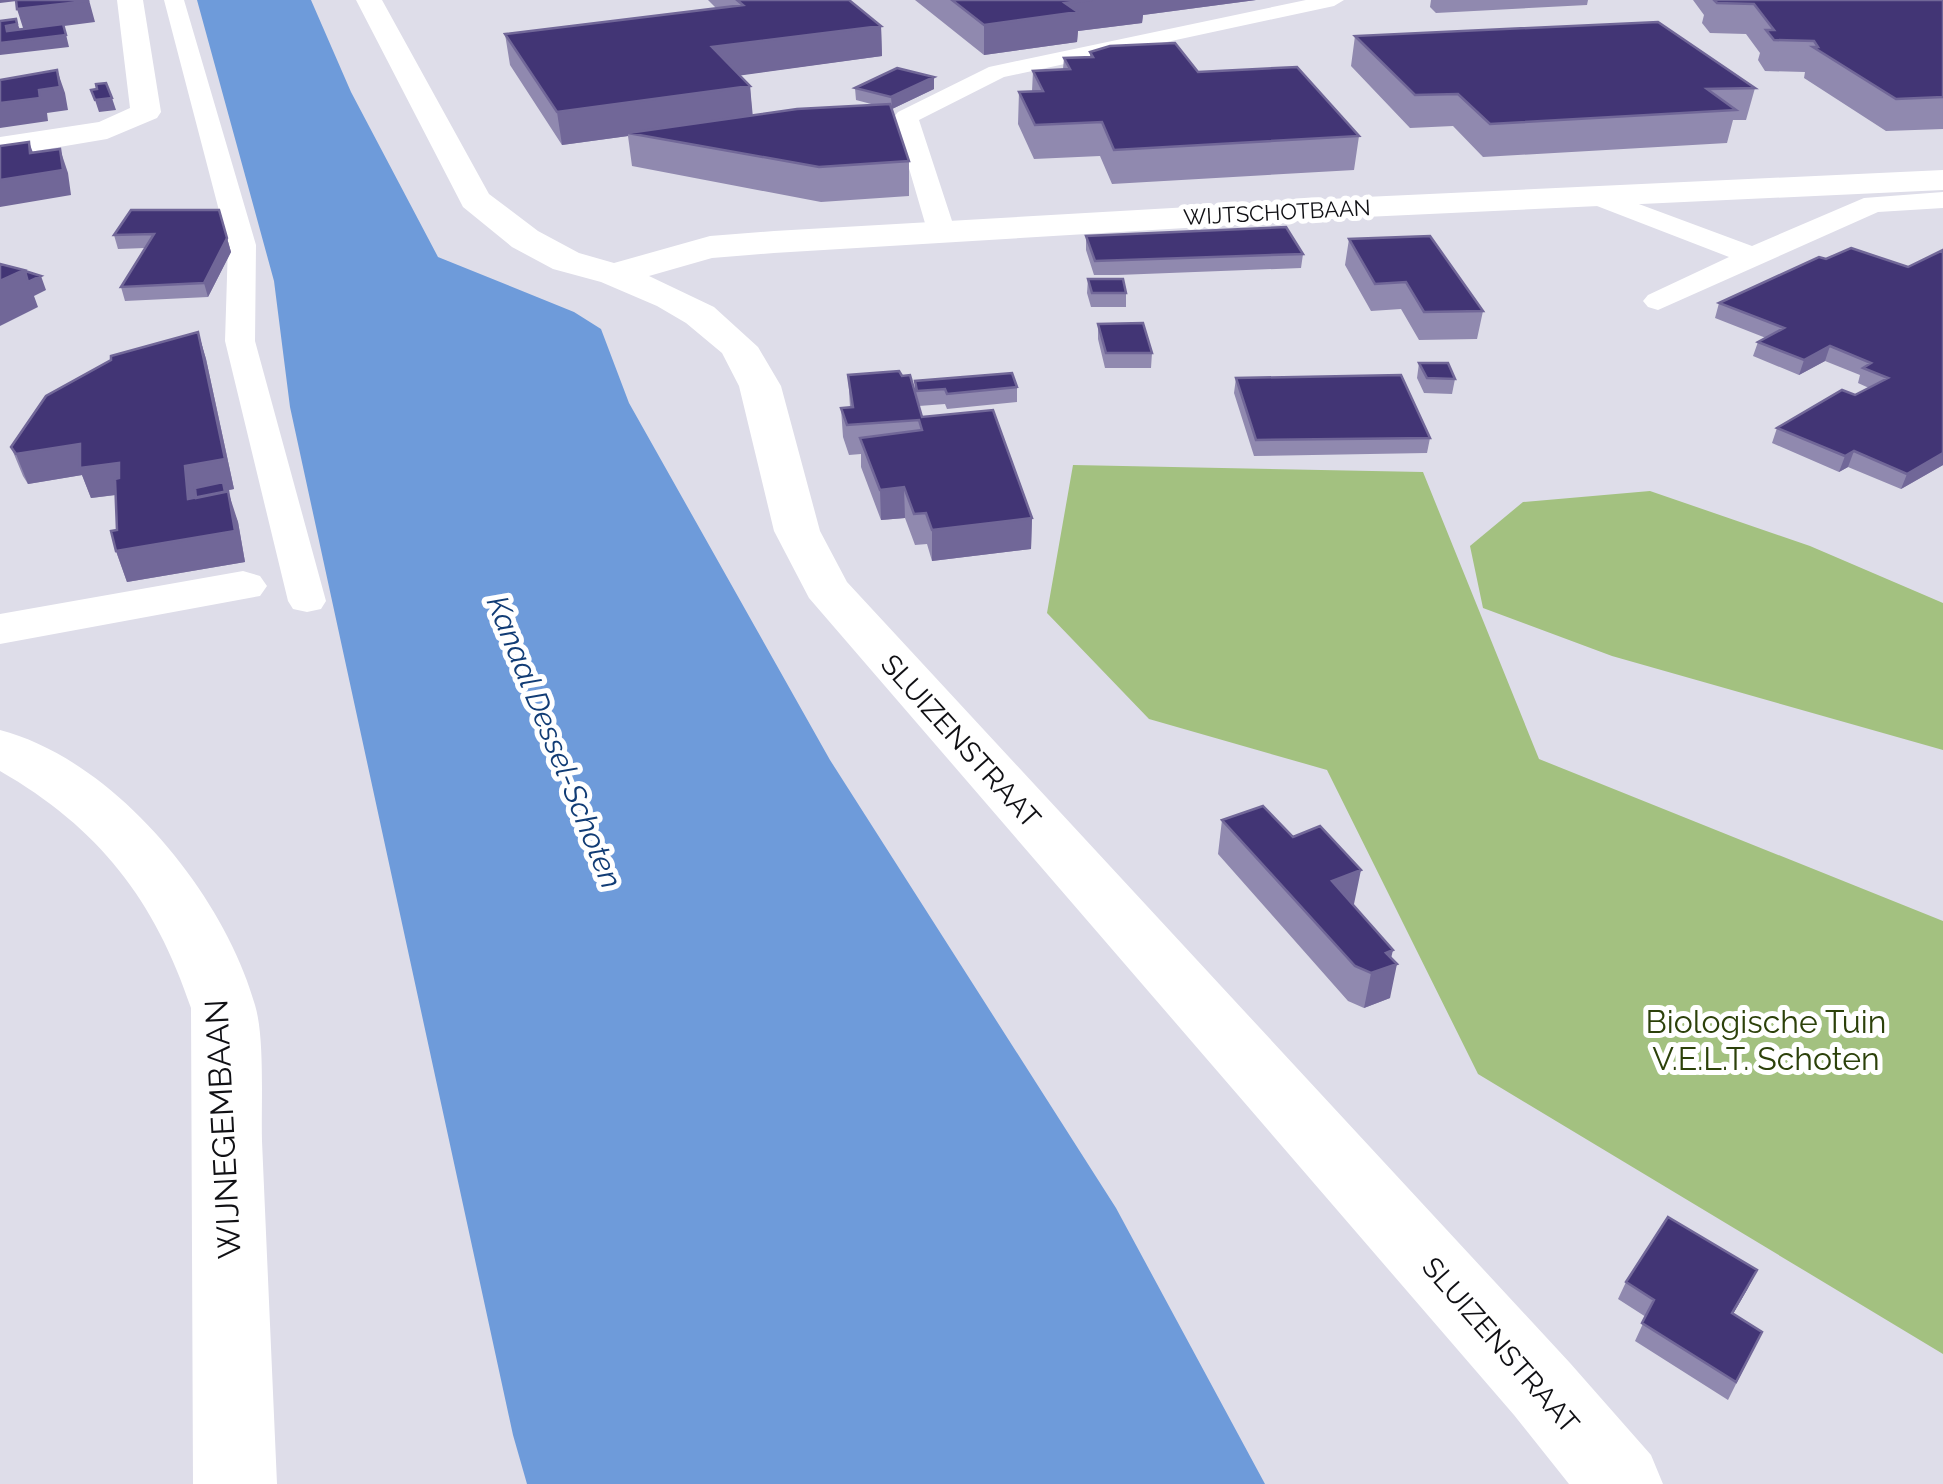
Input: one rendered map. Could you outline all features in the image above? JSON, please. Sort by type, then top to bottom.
[{"type":"street","points":[[0,147],[108,130],[146,112],[138,64],[140,48],[130,0]]},
{"type":"street","name":"SLUIZENSTRAAT","points":[[369,0],[475,200],[538,246],[566,261],[614,274],[700,316],[738,347],[760,386],[797,531],[826,588],[1529,1374],[1621,1484]]},
{"type":"street","name":"WIJTSCHOTBAAN","points":[[614,274],[710,247],[941,230],[1943,180]]},
{"type":"street","points":[[0,629],[243,586]]},
{"type":"street","name":"WIJNEGEMBAAN","points":[[0,748],[61,784],[123,832],[170,886],[209,959],[224,1008],[236,1484]]},
{"type":"lane","points":[[174,0],[242,245],[240,341],[306,602]]},
{"type":"lane","points":[[941,230],[906,117],[997,72],[1334,0]]},
{"type":"lane","points":[[1905,181],[1943,198]]},
{"type":"lane","points":[[1593,196],[1753,256]]},
{"type":"lane","points":[[1658,301],[1873,204],[1943,198]]},
{"type":"green space","name":"Biologische Tuin V.E.L.T. Schoten","points":[[1073,465],[1423,472],[1539,759],[1943,921],[1943,1354],[1478,1074],[1327,770],[1149,719],[1047,613]]},
{"type":"green space","points":[[1650,491],[1810,546],[1943,603],[1943,750],[1612,656],[1483,608],[1470,546],[1523,502]]},
{"type":"water","name":"Kanaal Dessel-Schoten","points":[[197,0],[311,0],[351,92],[438,257],[574,312],[601,329],[629,403],[830,760],[1116,1208],[1265,1484],[527,1484],[513,1435],[290,407],[274,281]]},
{"type":"building","points":[[16,0],[88,0],[88,1],[17,9]]},
{"type":"building","points":[[737,0],[849,0],[881,26],[712,47],[750,86],[557,112],[505,34],[743,5]]},
{"type":"building","points":[[952,0],[1092,0],[1065,3],[1078,12],[984,25]]},
{"type":"building","points":[[1714,0],[1943,0],[1943,97],[1896,99],[1813,47],[1818,47],[1814,41],[1774,40],[1766,30],[1774,30],[1754,4]]},
{"type":"building","points":[[16,19],[17,24],[6,26],[7,31],[63,24],[66,35],[0,43],[0,21]]},
{"type":"building","points":[[1658,22],[1755,88],[1707,89],[1736,110],[1490,124],[1458,94],[1415,95],[1355,36]]},
{"type":"building","points":[[1175,43],[1198,72],[1297,67],[1359,136],[1114,150],[1102,122],[1035,125],[1019,92],[1043,91],[1033,71],[1070,69],[1064,58],[1093,57],[1090,52],[1110,46]]},
{"type":"building","points":[[897,68],[934,77],[891,97],[855,88]]},
{"type":"building","points":[[57,70],[60,87],[39,90],[40,98],[0,103],[0,80]]},
{"type":"building","points":[[106,83],[112,98],[95,100],[91,90],[97,89],[96,84]]},
{"type":"building","points":[[890,104],[909,161],[819,167],[628,133],[797,109]]},
{"type":"building","points":[[29,142],[30,153],[60,149],[63,170],[0,180],[0,146]]},
{"type":"building","points":[[131,210],[219,210],[227,238],[204,283],[121,287],[154,234],[114,235]]},
{"type":"building","points":[[1286,227],[1303,254],[1095,261],[1086,236]]},
{"type":"building","points":[[1430,236],[1483,311],[1424,312],[1406,282],[1375,284],[1349,239]]},
{"type":"building","points":[[1851,248],[1908,267],[1943,250],[1943,453],[1907,474],[1854,451],[1845,456],[1777,428],[1842,390],[1855,395],[1888,378],[1863,368],[1871,363],[1830,346],[1804,360],[1758,342],[1784,328],[1719,303],[1819,257],[1826,259]]},
{"type":"building","points":[[0,264],[24,270],[0,281]]},
{"type":"building","points":[[25,271],[41,276],[28,282]]},
{"type":"building","points":[[1088,279],[1123,279],[1126,293],[1092,293]]},
{"type":"building","points":[[1143,323],[1152,353],[1106,353],[1098,324]]},
{"type":"building","points":[[198,332],[225,459],[185,466],[188,499],[228,491],[235,531],[116,551],[111,531],[117,530],[115,479],[119,478],[119,463],[80,468],[80,444],[16,454],[11,447],[46,396],[111,360],[111,356]]},
{"type":"building","points":[[1419,363],[1448,363],[1455,379],[1427,378]]},
{"type":"building","points":[[899,371],[902,376],[910,375],[922,417],[993,410],[1032,518],[932,530],[926,513],[914,514],[904,487],[880,490],[860,438],[922,430],[919,420],[847,425],[841,408],[853,407],[848,375]]},
{"type":"building","points":[[1012,373],[1017,387],[947,394],[945,389],[917,391],[915,381]]},
{"type":"building","points":[[1401,375],[1430,438],[1256,440],[1236,378]]},
{"type":"building","points":[[223,482],[225,492],[196,498],[195,488]]},
{"type":"building","points":[[1263,806],[1293,837],[1320,826],[1361,870],[1332,881],[1393,950],[1386,953],[1397,964],[1371,973],[1355,966],[1222,820]]},
{"type":"building","points":[[1668,1217],[1757,1270],[1732,1313],[1762,1332],[1736,1382],[1642,1323],[1654,1300],[1626,1282]]}]
